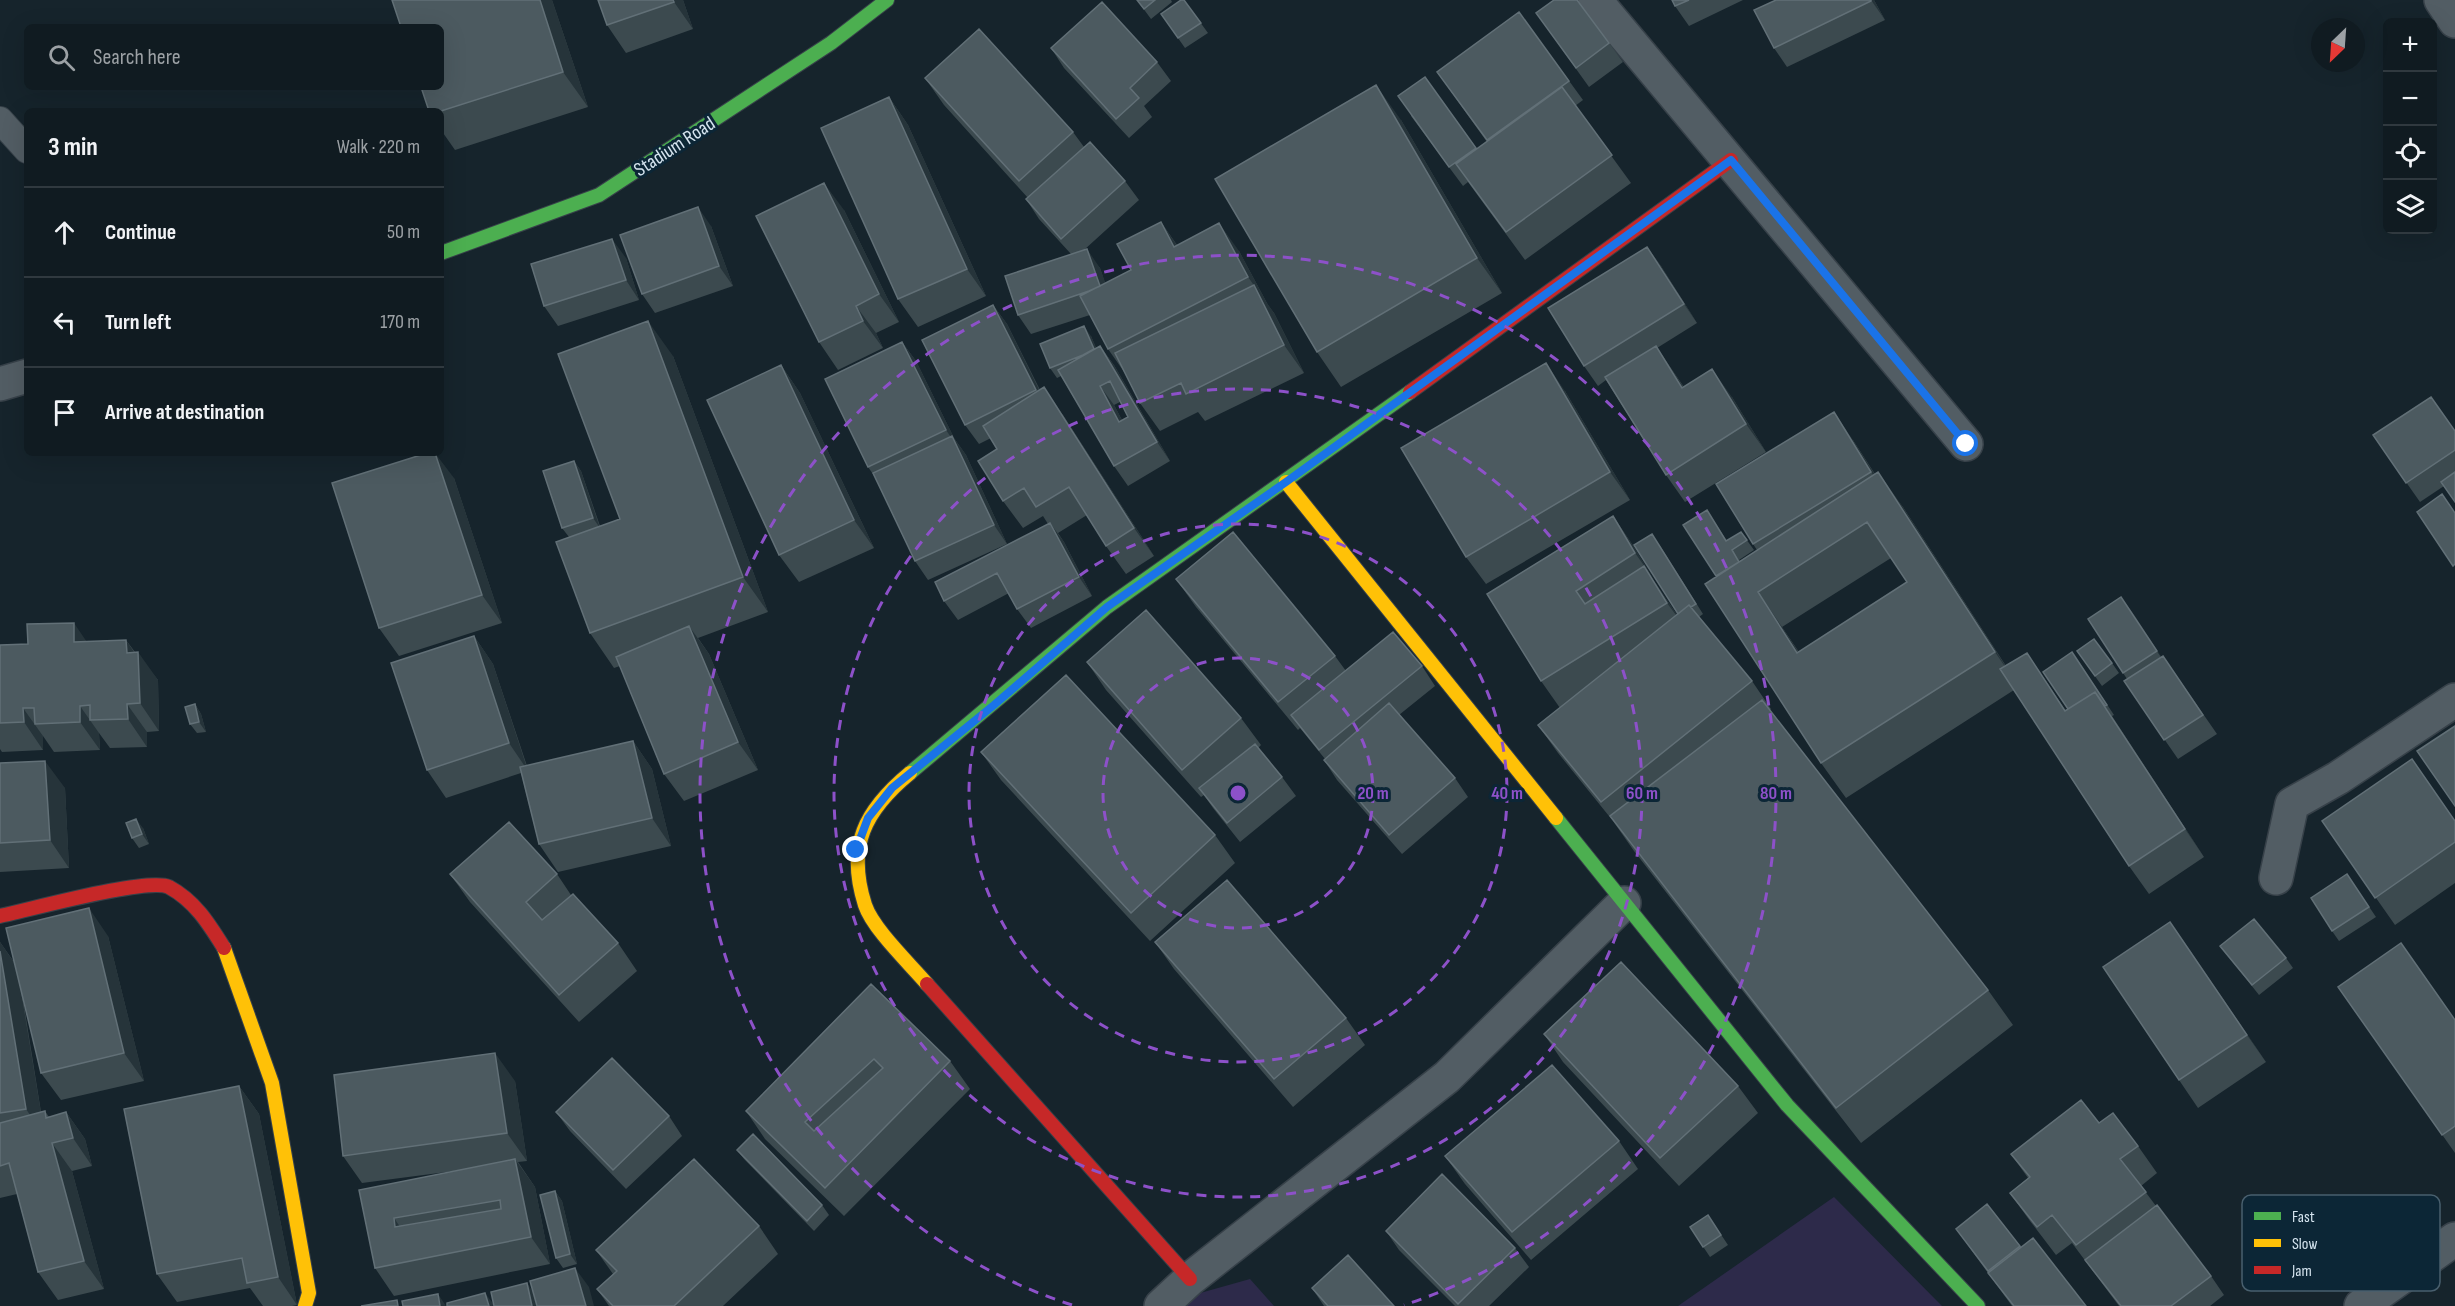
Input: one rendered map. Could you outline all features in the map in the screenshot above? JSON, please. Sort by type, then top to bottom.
[{"type":"street","name":"Stadium Road","points":[[444,252],[599,195],[822,50],[887,0]]},
{"type":"street","points":[[1594,0],[1731,160],[1966,444]]},
{"type":"street","points":[[1190,1279],[885,936],[866,906],[856,850],[868,818],[892,788],[994,705],[1107,607],[1286,482],[1731,160]]},
{"type":"street","points":[[0,384],[24,377]]},
{"type":"street","points":[[1286,482],[1787,1105],[1978,1306]]},
{"type":"street","points":[[2276,878],[2292,804],[2337,778],[2455,700]]},
{"type":"street","points":[[0,916],[131,887],[167,886],[201,911],[226,953],[272,1083],[309,1293],[305,1306]]},
{"type":"street","points":[[1161,1306],[1190,1279],[1447,1077],[1624,903]]},
{"type":"street","points":[[2440,1250],[2455,1239]]},
{"type":"street","points":[[2361,1306],[2382,1291]]},
{"type":"lane","points":[[0,120],[24,147]]},
{"type":"shaded area","points":[[1834,1197],[1942,1306],[1678,1306],[1688,1299]]},
{"type":"shaded area","points":[[1250,1279],[1274,1306],[1178,1306],[1186,1297]]},
{"type":"building","points":[[392,0],[540,0],[563,72],[444,110],[444,108],[428,108],[422,90],[444,90],[444,24],[400,24]]},
{"type":"building","points":[[598,0],[673,0],[674,2],[607,25]]},
{"type":"building","points":[[1137,0],[1155,0],[1144,9]]},
{"type":"building","points":[[1184,0],[1201,23],[1178,38],[1161,14]]},
{"type":"building","points":[[1554,0],[1577,0],[1609,43],[1576,68],[1536,13]]},
{"type":"building","points":[[1672,0],[1689,0],[1675,6]]},
{"type":"building","points":[[1776,0],[1871,1],[1774,48],[1754,10]]},
{"type":"building","points":[[1102,2],[1157,62],[1130,88],[1139,98],[1116,119],[1051,48]]},
{"type":"building","points":[[1519,12],[1569,81],[1487,140],[1437,72]]},
{"type":"building","points":[[979,29],[1073,132],[1019,181],[925,78]]},
{"type":"building","points":[[1425,77],[1476,148],[1449,167],[1398,96]]},
{"type":"building","points":[[1376,85],[1477,258],[1317,352],[1215,179]]},
{"type":"building","points":[[1562,87],[1612,155],[1506,232],[1456,164]]},
{"type":"building","points":[[889,97],[967,269],[898,299],[821,128]]},
{"type":"building","points":[[1090,142],[1125,181],[1061,239],[1026,199]]},
{"type":"building","points":[[824,183],[879,294],[856,306],[863,321],[819,342],[756,216]]},
{"type":"building","points":[[698,207],[719,266],[642,294],[620,235]]},
{"type":"building","points":[[1161,222],[1174,247],[1219,223],[1248,277],[1108,349],[1080,296],[1131,270],[1117,244]]},
{"type":"building","points":[[612,239],[626,280],[544,306],[531,264]]},
{"type":"building","points":[[1647,247],[1684,304],[1584,366],[1548,308]]},
{"type":"building","points":[[1087,249],[1100,286],[1018,315],[1005,276]]},
{"type":"building","points":[[1254,285],[1284,345],[1186,394],[1181,383],[1140,403],[1115,353]]},
{"type":"building","points":[[993,305],[1036,390],[965,425],[922,340]]},
{"type":"building","points":[[648,321],[743,577],[590,633],[556,542],[620,519],[558,354]]},
{"type":"building","points":[[1084,326],[1094,349],[1050,368],[1040,344]]},
{"type":"building","points":[[902,342],[946,430],[868,467],[825,379]]},
{"type":"building","points":[[1100,346],[1157,442],[1114,466],[1058,370]],"holes":[[[1110,381],[1128,417],[1119,422],[1100,386]]]},
{"type":"building","points":[[1656,346],[1682,388],[1712,369],[1746,424],[1666,475],[1605,377]]},
{"type":"building","points":[[1546,363],[1610,472],[1466,557],[1401,448]]},
{"type":"building","points":[[781,365],[854,520],[779,555],[707,400]]},
{"type":"building","points":[[1044,387],[1134,528],[1106,546],[1069,487],[1036,507],[1024,488],[1003,501],[978,461],[997,449],[983,426]]},
{"type":"building","points":[[2431,397],[2455,431],[2455,450],[2406,483],[2373,435]]},
{"type":"building","points":[[1834,412],[1871,472],[1753,544],[1716,484]]},
{"type":"building","points":[[952,436],[994,525],[915,561],[873,473]]},
{"type":"building","points":[[418,456],[436,456],[482,595],[379,628],[332,483]]},
{"type":"building","points":[[574,461],[593,518],[562,528],[543,471]]},
{"type":"building","points":[[1878,472],[1995,652],[1821,763],[1705,584]],"holes":[[[1867,522],[1907,582],[1797,653],[1758,592]]]},
{"type":"building","points":[[2455,472],[2455,502],[2441,482]]},
{"type":"building","points":[[2442,494],[2455,513],[2455,564],[2453,566],[2417,512]]},
{"type":"building","points":[[1707,510],[1726,541],[1741,532],[1747,540],[1732,550],[1739,562],[1716,576],[1683,525]]},
{"type":"building","points":[[1613,516],[1635,553],[1576,591],[1585,604],[1644,566],[1667,603],[1541,681],[1487,594]]},
{"type":"building","points":[[1050,523],[1079,577],[1017,609],[997,573],[944,601],[935,582]]},
{"type":"building","points":[[1233,532],[1335,656],[1278,702],[1176,579]]},
{"type":"building","points":[[1652,534],[1696,604],[1691,607],[1689,605],[1678,614],[1634,545]]},
{"type":"building","points":[[2121,597],[2157,651],[2123,673],[2088,619]]},
{"type":"building","points":[[1689,605],[1752,681],[1601,802],[1538,725]]},
{"type":"building","points":[[1146,610],[1241,718],[1182,770],[1087,662]]},
{"type":"building","points":[[74,623],[74,642],[126,640],[127,653],[138,652],[140,703],[127,704],[128,719],[90,720],[90,705],[80,706],[80,722],[35,724],[34,708],[23,708],[24,722],[0,723],[0,645],[28,644],[27,624]]},
{"type":"building","points":[[689,626],[738,742],[664,774],[616,657]]},
{"type":"building","points":[[1393,632],[1422,666],[1319,750],[1291,715]]},
{"type":"building","points":[[474,636],[509,743],[427,770],[391,663]]},
{"type":"building","points":[[2094,639],[2112,663],[2095,676],[2077,651]]},
{"type":"building","points":[[2072,652],[2107,705],[2105,706],[2095,692],[2068,709],[2043,672]]},
{"type":"building","points":[[2027,653],[2065,711],[2095,692],[2185,829],[2129,866],[2000,669]]},
{"type":"building","points":[[2163,656],[2203,715],[2164,740],[2124,681]]},
{"type":"building","points":[[1066,675],[1215,835],[1131,913],[981,752]]},
{"type":"building","points":[[1762,700],[1988,990],[1836,1108],[1610,816]]},
{"type":"building","points":[[1389,703],[1455,778],[1389,835],[1324,760]]},
{"type":"building","points":[[195,704],[199,722],[190,724],[185,707]]},
{"type":"building","points":[[2455,726],[2455,806],[2417,751]]},
{"type":"building","points":[[633,741],[652,818],[539,844],[520,767]]},
{"type":"building","points":[[1255,744],[1282,777],[1227,823],[1199,788]]},
{"type":"building","points":[[2412,759],[2455,821],[2455,842],[2375,898],[2322,821]]},
{"type":"building","points":[[45,761],[50,840],[0,843],[0,763]]},
{"type":"building","points":[[136,819],[142,834],[132,838],[126,823]]},
{"type":"building","points":[[509,822],[557,874],[526,902],[542,920],[573,894],[618,943],[559,995],[450,874]]},
{"type":"building","points":[[2347,874],[2369,907],[2332,931],[2311,898]]},
{"type":"building","points":[[1227,880],[1346,1018],[1274,1079],[1155,942]]},
{"type":"building","points":[[89,908],[124,1053],[41,1073],[6,928]]},
{"type":"building","points":[[2254,919],[2286,958],[2252,985],[2220,946]]},
{"type":"building","points":[[2170,922],[2247,1035],[2179,1080],[2103,967]]},
{"type":"building","points":[[2401,943],[2455,1020],[2455,1126],[2442,1135],[2338,987]]},
{"type":"building","points":[[0,951],[26,1109],[0,1113]]},
{"type":"building","points":[[1621,962],[1738,1086],[1660,1158],[1544,1034]]},
{"type":"building","points":[[871,984],[950,1061],[825,1188],[746,1111]],"holes":[[[874,1059],[883,1068],[814,1131],[805,1122]]]},
{"type":"building","points":[[495,1053],[507,1133],[343,1156],[334,1075]]},
{"type":"building","points":[[612,1058],[669,1116],[613,1170],[556,1112]]},
{"type":"building","points":[[1552,1065],[1619,1141],[1512,1232],[1445,1156]]},
{"type":"building","points":[[239,1086],[278,1277],[247,1283],[242,1258],[157,1274],[124,1109]]},
{"type":"building","points":[[2081,1100],[2099,1123],[2113,1113],[2138,1146],[2120,1159],[2146,1192],[2076,1245],[2052,1215],[2037,1227],[2010,1193],[2030,1177],[2011,1154]]},
{"type":"building","points":[[45,1111],[46,1118],[66,1112],[73,1138],[52,1143],[84,1261],[38,1272],[9,1163],[0,1166],[0,1123]]},
{"type":"building","points":[[753,1134],[822,1205],[807,1221],[737,1150]]},
{"type":"building","points":[[515,1159],[531,1237],[375,1268],[359,1190]],"holes":[[[500,1200],[501,1209],[395,1227],[394,1218]]]},
{"type":"building","points":[[694,1159],[759,1226],[674,1306],[613,1306],[597,1289],[617,1271],[596,1250]]},
{"type":"building","points":[[1442,1174],[1515,1248],[1458,1304],[1386,1231]]},
{"type":"building","points":[[555,1191],[570,1254],[556,1258],[540,1195]]},
{"type":"building","points":[[1987,1204],[2020,1246],[1988,1271],[1956,1229]]},
{"type":"building","points":[[2157,1205],[2211,1276],[2171,1306],[2121,1306],[2085,1260]]},
{"type":"building","points":[[1708,1215],[1721,1235],[1703,1247],[1690,1227]]},
{"type":"building","points":[[2033,1238],[2086,1306],[2014,1306],[1988,1273]]},
{"type":"building","points":[[1348,1255],[1394,1306],[1328,1306],[1312,1288]]},
{"type":"building","points":[[575,1268],[586,1306],[537,1306],[530,1281]]},
{"type":"building","points":[[527,1283],[532,1306],[494,1306],[491,1292]]},
{"type":"building","points":[[485,1293],[489,1306],[447,1306],[447,1303]]},
{"type":"building","points":[[438,1294],[440,1306],[403,1306],[402,1301]]},
{"type":"building","points":[[397,1300],[398,1306],[361,1306]]},
{"type":"traffic: fast","points":[[444,252],[599,195],[831,43],[887,0]]},
{"type":"traffic: fast","points":[[910,773],[1107,607],[1410,392]]},
{"type":"traffic: fast","points":[[1556,818],[1787,1105],[1978,1306]]},
{"type":"traffic: slow","points":[[1286,482],[1556,818]]},
{"type":"traffic: slow","points":[[910,773],[894,787],[871,815],[859,847],[858,865],[860,884],[869,914],[884,935],[927,984]]},
{"type":"traffic: slow","points":[[224,948],[272,1083],[309,1293],[305,1306]]},
{"type":"traffic: jam","points":[[1410,392],[1731,160]]},
{"type":"traffic: jam","points":[[0,916],[114,890],[157,885],[169,887],[194,906],[224,948]]},
{"type":"traffic: jam","points":[[927,984],[1190,1279]]},
{"type":"route","points":[[856,850],[868,818],[892,788],[933,757],[1107,607],[1286,482],[1731,160],[1966,444]]}]
